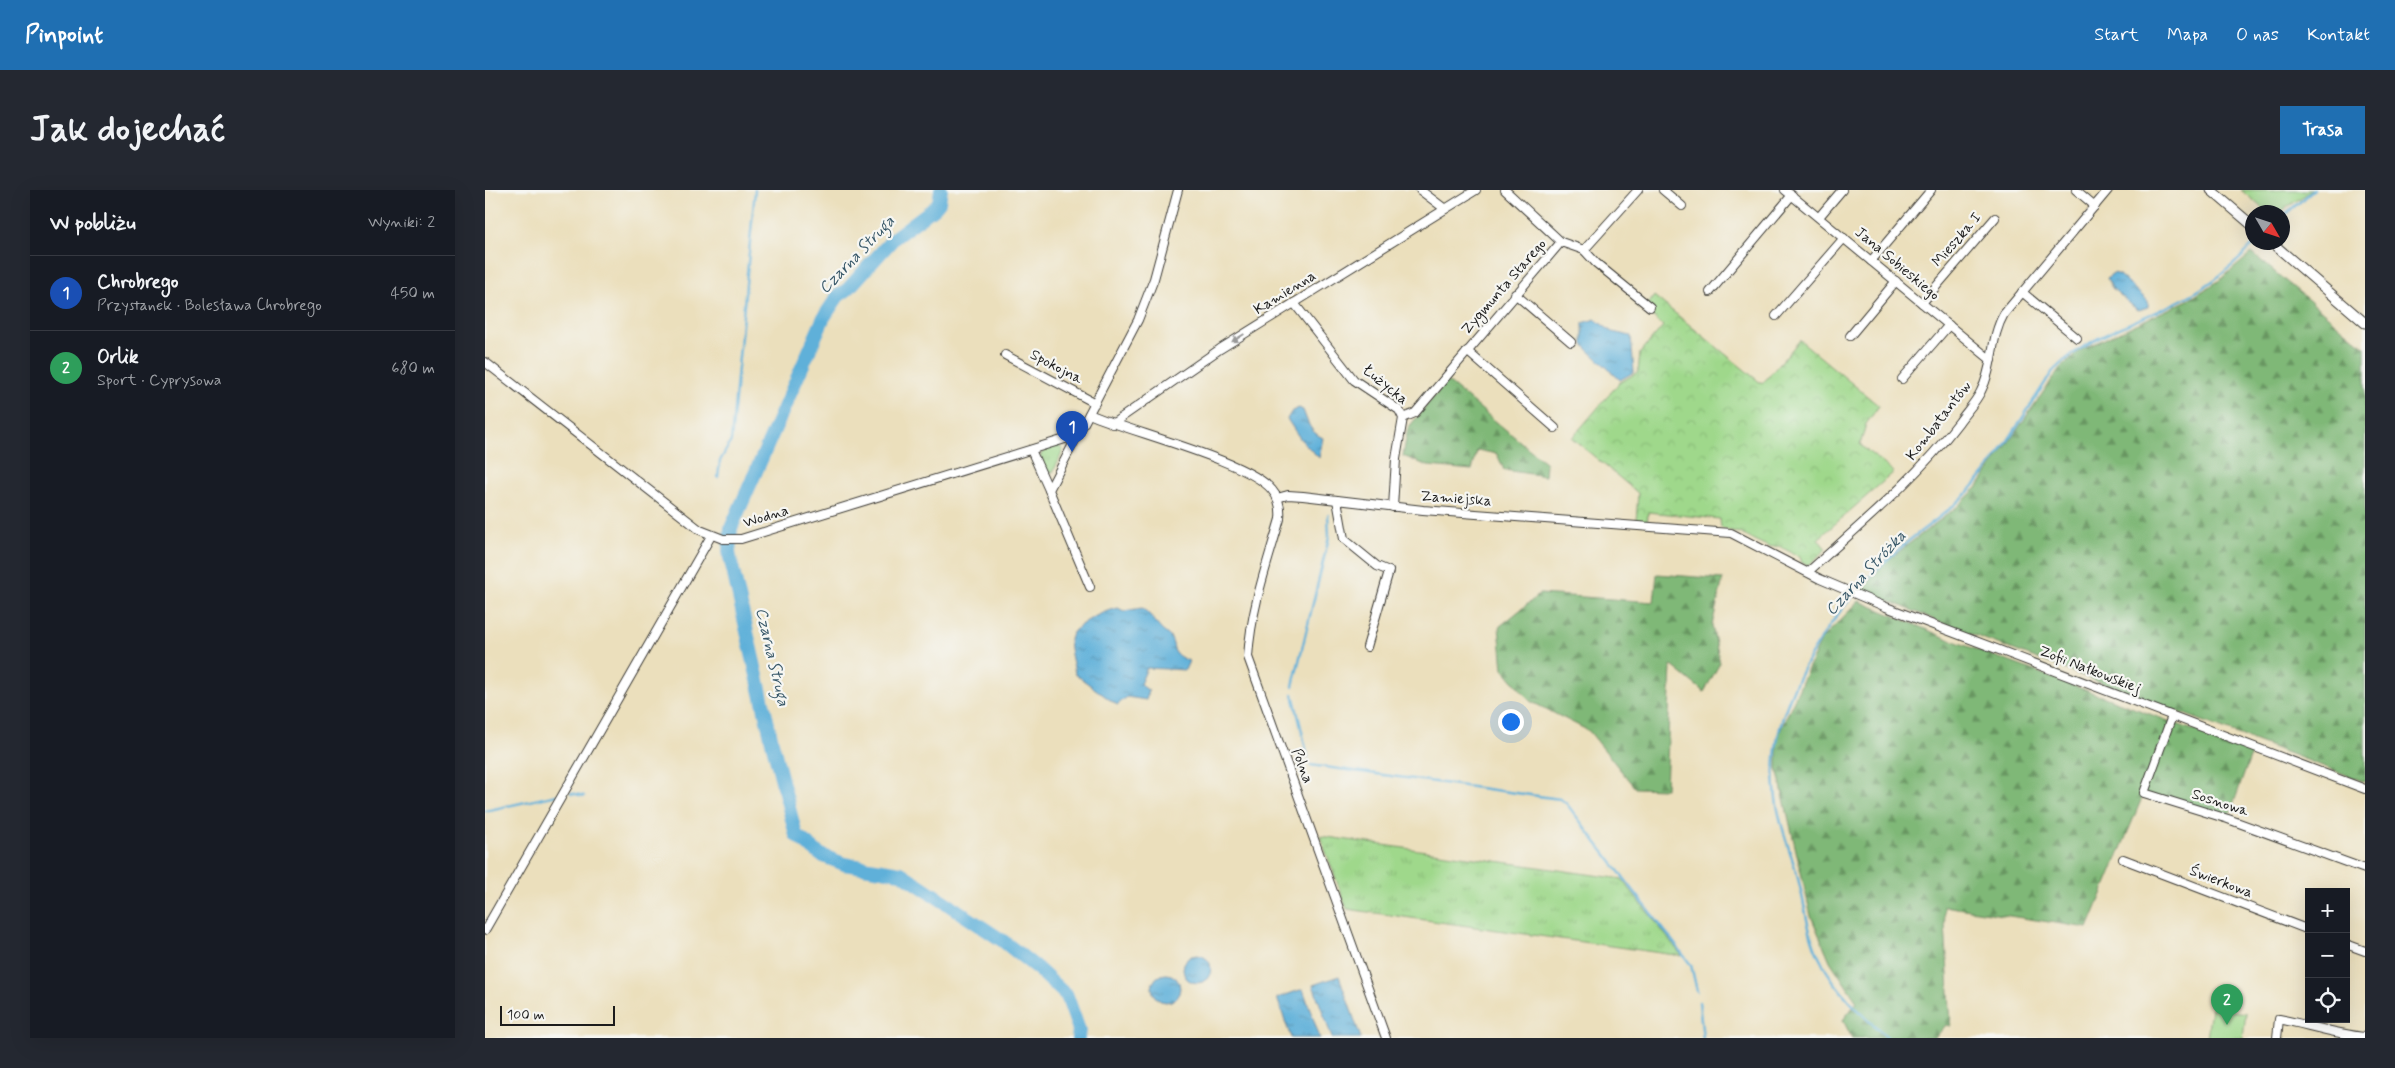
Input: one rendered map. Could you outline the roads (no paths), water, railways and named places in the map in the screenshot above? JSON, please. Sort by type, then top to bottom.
[{"type":"street","points":[[1049,490],[1141,312],[1163,249],[1178,190]]},
{"type":"street","points":[[1420,190],[1445,209]]},
{"type":"street","name":"Kamienna","points":[[1112,424],[1220,349],[1476,190]]},
{"type":"street","name":"Zygmunta Starego","points":[[1505,190],[1561,242],[1584,250],[1596,263],[1650,307]]},
{"type":"street","points":[[1584,250],[1638,190]]},
{"type":"street","points":[[1663,190],[1682,206]]},
{"type":"street","name":"Jana Sobieskiego","points":[[1785,190],[1991,360]]},
{"type":"street","points":[[1819,217],[1842,190]]},
{"type":"street","points":[[1871,260],[1931,190]]},
{"type":"street","points":[[2076,190],[2095,206]]},
{"type":"street","name":"Kombatantów","points":[[1808,572],[1902,488],[1932,456],[1980,393],[1991,360],[1999,322],[2108,190]]},
{"type":"street","points":[[2211,190],[2245,219]]},
{"type":"street","points":[[1710,292],[1792,196]]},
{"type":"street","name":"Mieszka I","points":[[1922,303],[1995,218]]},
{"type":"street","points":[[1776,316],[1844,238]]},
{"type":"street","name":"Zygmunta Starego","points":[[1403,418],[1415,412],[1561,242]]},
{"type":"street","points":[[2280,250],[2365,323]]},
{"type":"street","points":[[1850,336],[1896,281]]},
{"type":"street","points":[[2022,292],[2077,338]]},
{"type":"street","points":[[1515,294],[1571,342]]},
{"type":"street","name":"Łużycka","points":[[1294,303],[1354,380],[1399,410],[1403,418],[1396,459],[1393,507]]},
{"type":"street","points":[[1902,379],[1949,325]]},
{"type":"street","name":"Zygmunta Starego","points":[[1467,351],[1555,428]]},
{"type":"street","name":"Spokojna","points":[[1005,355],[1095,403]]},
{"type":"street","name":"Wodna","points":[[485,362],[700,530],[711,536],[723,539],[741,539],[1078,435]]},
{"type":"street","points":[[1089,414],[1112,424],[1226,462],[1260,480],[1273,490],[1277,498]]},
{"type":"street","points":[[1031,450],[1090,587]]},
{"type":"street","name":"Zamiejska","points":[[1277,498],[1288,495],[1303,496],[1393,507],[1720,531],[1742,537],[1808,572]]},
{"type":"street","name":"Polna","points":[[1277,498],[1281,512],[1280,519],[1260,586],[1249,638],[1248,657],[1386,1038]]},
{"type":"street","points":[[1337,500],[1343,539],[1377,566],[1389,571],[1367,647]]},
{"type":"street","points":[[485,930],[711,536]]},
{"type":"street","name":"Zofii Nałkowskiej","points":[[1808,572],[1856,594],[2365,789]]},
{"type":"street","name":"Sosnowa","points":[[2172,716],[2144,793],[2228,819],[2365,869]]},
{"type":"street","name":"Świerkowa","points":[[2123,859],[2305,928]]},
{"type":"street","points":[[2350,945],[2365,951]]},
{"type":"street","points":[[2277,1038],[2279,1019],[2321,1027],[2339,1034],[2365,1037]]},
{"type":"water","points":[[2113,273],[2118,274],[2148,301],[2148,307],[2139,310],[2135,308],[2112,288],[2107,278]]},
{"type":"water","points":[[1595,319],[1612,332],[1631,336],[1634,372],[1620,380],[1583,345],[1583,323]]},
{"type":"water","points":[[1299,408],[1303,410],[1312,430],[1323,438],[1319,458],[1301,440],[1287,419],[1292,411]]},
{"type":"water","points":[[1118,608],[1124,611],[1142,608],[1170,637],[1176,653],[1189,661],[1185,670],[1147,668],[1140,684],[1149,691],[1146,700],[1127,697],[1117,705],[1075,674],[1070,651],[1070,639],[1072,634],[1083,624],[1098,615]]},
{"type":"water","points":[[1197,955],[1207,959],[1211,969],[1207,979],[1197,983],[1187,979],[1183,969],[1187,959]]},
{"type":"water","points":[[1166,974],[1176,978],[1180,988],[1176,998],[1166,1002],[1156,998],[1152,988],[1156,978]]},
{"type":"water","points":[[1339,976],[1361,1038],[1332,1038],[1313,985]]},
{"type":"water","points":[[1303,989],[1320,1038],[1291,1038],[1277,998]]},
{"type":"waterway","points":[[718,477],[720,461],[731,441],[755,190]]},
{"type":"waterway","name":"Czarna Struga","points":[[941,190],[939,202],[934,208],[894,238],[848,289],[838,296],[824,317],[731,528],[729,553],[773,746],[796,835],[821,855],[844,864],[901,873],[1003,941],[1038,969],[1067,996],[1079,1030],[1078,1038]]},
{"type":"waterway","name":"Czarna Stróżka","points":[[2290,210],[2314,190]]},
{"type":"waterway","name":"Czarna Stróżka","points":[[1888,1038],[1859,1011],[1826,971],[1809,929],[1800,885],[1781,822],[1775,789],[1775,755],[1782,720],[1795,686],[1812,653],[1833,621],[1856,592],[1906,543],[1964,497],[2004,447],[2053,371],[2067,358],[2099,338],[2170,306],[2206,286],[2248,250]]},
{"type":"waterway","points":[[1293,686],[1329,537],[1328,515]]},
{"type":"waterway","points":[[1293,694],[1308,757]]},
{"type":"waterway","points":[[1310,765],[1560,799],[1566,803],[1691,965],[1697,991]]},
{"type":"waterway","points":[[571,793],[584,796]]},
{"type":"waterway","points":[[485,811],[557,795]]},
{"type":"waterway","points":[[1699,1002],[1703,1038]]},
{"type":"place","name":"Chrobrego","points":[[1072,452]]},
{"type":"place","name":"Orlik","points":[[2227,1025]]}]
